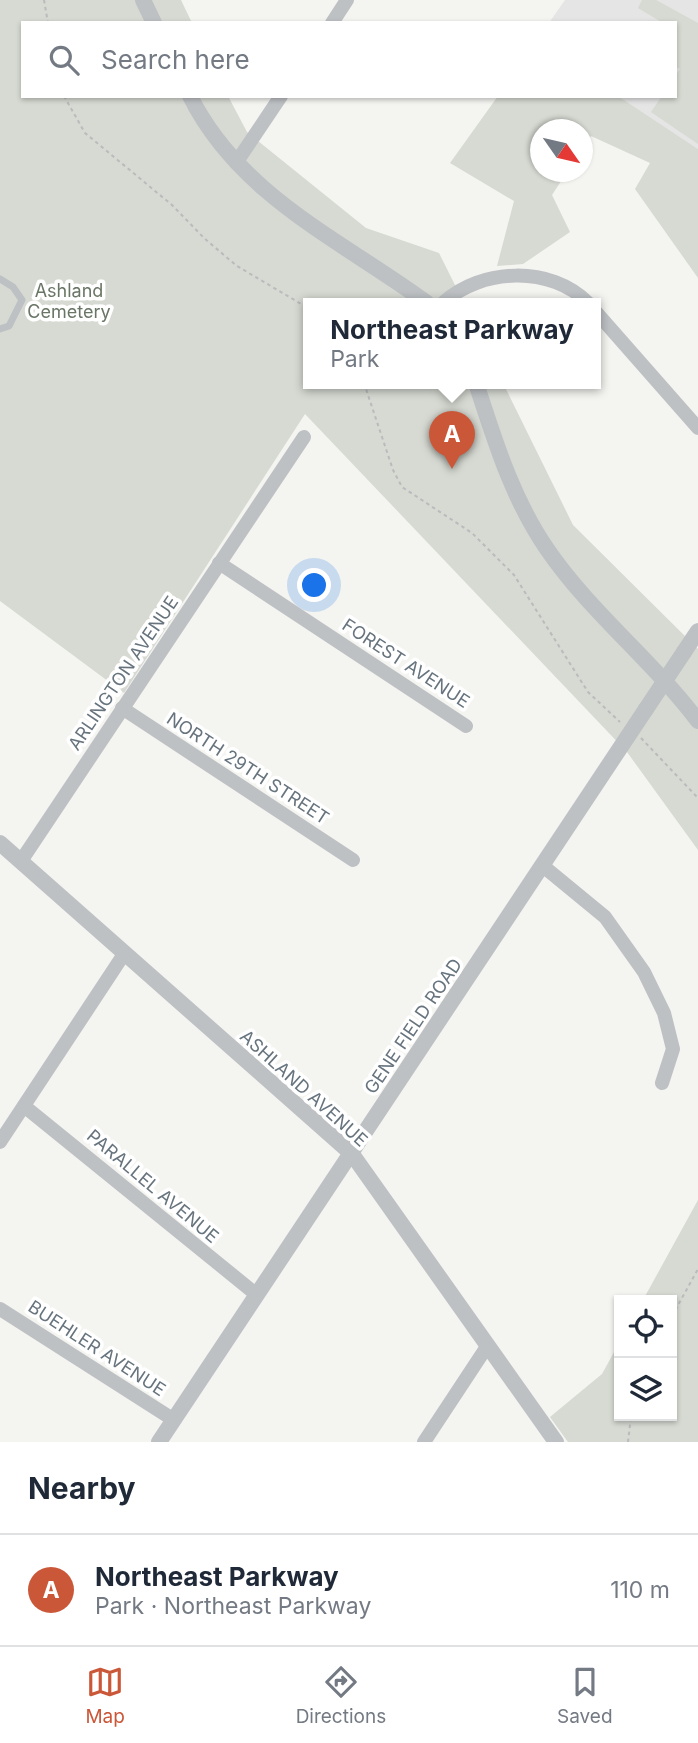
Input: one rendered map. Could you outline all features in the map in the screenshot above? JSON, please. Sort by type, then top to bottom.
[{"type":"street","points":[[144,0],[153,21]]},
{"type":"street","points":[[333,21],[347,0]]},
{"type":"street","points":[[191,98],[236,163],[275,200],[420,298]]},
{"type":"street","points":[[236,163],[280,98]]},
{"type":"street","points":[[451,298],[474,284],[520,275],[564,285],[581,298]]},
{"type":"street","points":[[601,318],[698,428]]},
{"type":"street","points":[[478,389],[503,468],[547,548],[598,611],[674,690],[698,721]]},
{"type":"street","name":"ARLINGTON AVENUE","points":[[21,861],[304,437]]},
{"type":"street","name":"FOREST AVENUE","points":[[219,563],[466,726]]},
{"type":"street","name":"GENE FIELD ROAD","points":[[159,1442],[698,631]]},
{"type":"street","name":"NORTH 29TH STREET","points":[[122,708],[353,860]]},
{"type":"street","name":"ASHLAND AVENUE","points":[[0,843],[352,1154],[556,1442]]},
{"type":"street","points":[[543,866],[605,917],[644,972],[664,1013],[673,1049],[662,1083]]},
{"type":"street","points":[[0,1142],[124,954]]},
{"type":"street","name":"PARALLEL AVENUE","points":[[24,1106],[257,1295]]},
{"type":"street","name":"BUEHLER AVENUE","points":[[0,1309],[174,1420]]},
{"type":"street","points":[[424,1442],[488,1345]]},
{"type":"lane","points":[[0,279],[13,287],[22,300],[9,326],[0,329]]},
{"type":"path","points":[[44,0],[48,21]]},
{"type":"path","points":[[65,98],[85,133],[172,205],[237,267],[303,305]]},
{"type":"path","points":[[366,389],[393,470],[402,487],[472,533],[514,575],[588,692],[643,739],[698,798]]},
{"type":"path","points":[[677,1307],[698,1269]]},
{"type":"path","points":[[628,1442],[630,1421]]},
{"type":"shaded area","points":[[565,0],[698,0],[698,149],[621,98],[677,98],[677,21],[550,21]]},
{"type":"green space","name":"Ashland Cemetery","points":[[0,0],[181,0],[191,21],[21,21],[21,98],[229,98],[247,132],[366,228],[439,253],[462,298],[303,298],[303,389],[506,389],[573,525],[698,649],[698,850],[627,752],[305,414],[124,693],[0,601]]},
{"type":"green space","points":[[642,0],[656,0],[698,23],[698,144],[651,112],[661,98],[677,98],[677,73],[680,69],[677,67],[677,21],[660,21],[638,8]]},
{"type":"green space","points":[[497,98],[621,98],[698,149],[698,278],[635,189],[650,163],[593,137],[593,119],[530,119],[530,182],[560,182],[552,195],[570,232],[523,264],[497,266],[514,201],[450,163]]},
{"type":"green space","points":[[698,1200],[698,1442],[568,1442],[550,1417],[602,1374],[614,1352],[614,1421],[677,1421],[677,1295],[646,1295]]},
{"type":"place","name":"Northeast Parkway","points":[[452,469]]}]
